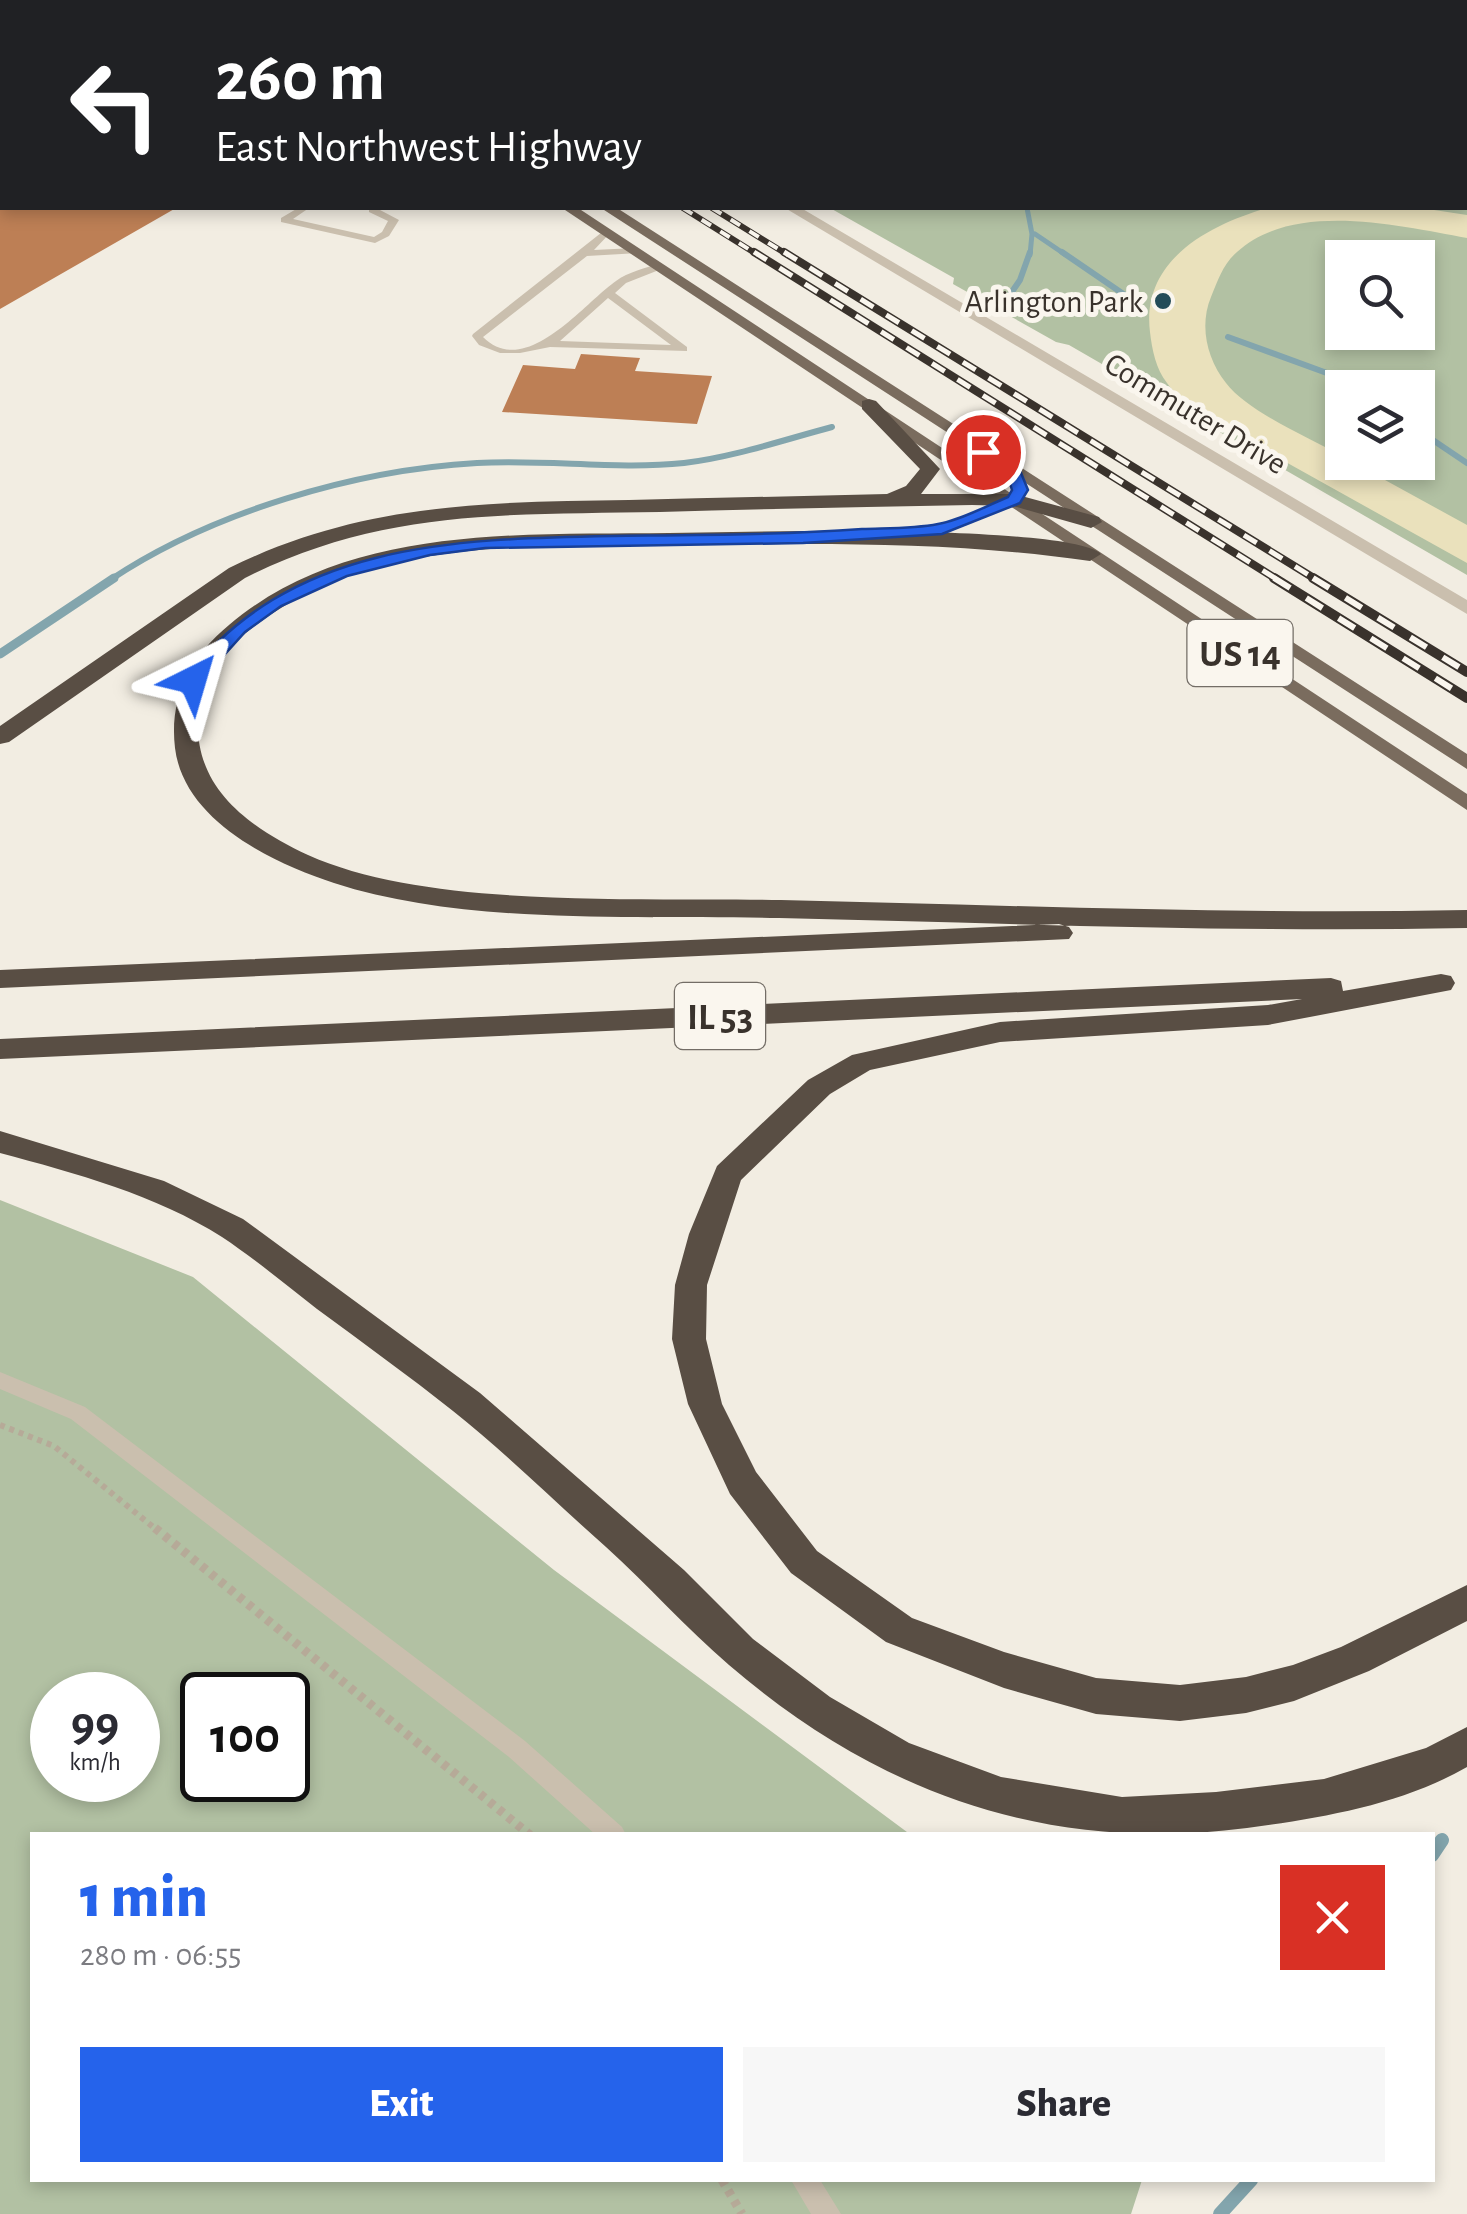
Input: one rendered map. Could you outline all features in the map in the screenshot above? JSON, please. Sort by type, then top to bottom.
[{"type":"highway","points":[[869,404],[901,440],[924,457],[930,469],[923,482],[895,498]]},
{"type":"highway","points":[[803,538],[942,529],[1014,500],[1020,490],[1014,472]]},
{"type":"highway","points":[[0,737],[238,573],[273,555],[354,527],[471,509],[895,498],[1014,500],[1091,522]]},
{"type":"highway","points":[[1090,554],[1000,540],[803,538],[485,543],[384,560],[306,586],[238,628],[193,680],[186,709],[186,742],[194,774],[239,827],[272,850],[344,877],[502,902],[1338,921]]},
{"type":"highway","name":"IL 53","points":[[0,979],[1338,921],[1462,919]]},
{"type":"highway","points":[[1454,982],[1268,1015],[1000,1032],[862,1062],[819,1087],[728,1174],[704,1234],[691,1284],[689,1339],[705,1404],[743,1482],[804,1562],[899,1630],[1004,1670],[1096,1696],[1180,1703],[1246,1695],[1294,1683],[1354,1659],[1467,1602]]},
{"type":"highway","name":"IL 53","points":[[0,1049],[1454,982]]},
{"type":"highway","points":[[0,1142],[60,1157],[153,1189],[232,1228],[468,1403],[671,1582],[740,1651],[816,1710],[898,1758],[1001,1796],[1122,1818],[1216,1812],[1324,1798],[1434,1764],[1467,1746]]},
{"type":"main road","name":"US 14","points":[[572,210],[1467,804]]},
{"type":"main road","name":"US 14","points":[[611,210],[1467,764]]},
{"type":"main road","points":[[660,266],[695,264]]},
{"type":"street","name":"Commuter Drive","points":[[795,210],[1467,608]]},
{"type":"lane","points":[[301,210],[284,220],[375,240],[386,234],[394,220],[372,210]]},
{"type":"lane","points":[[606,232],[586,253],[477,336],[477,341],[504,350],[550,344],[682,349],[608,293]]},
{"type":"lane","points":[[586,253],[635,250]]},
{"type":"lane","points":[[550,344],[622,281],[660,266]]},
{"type":"lane","points":[[0,1380],[78,1412],[517,1749],[611,1832]]},
{"type":"lane","points":[[805,2182],[827,2214]]},
{"type":"path","points":[[0,1425],[54,1446],[526,1832]]},
{"type":"path","points":[[723,2182],[742,2214]]},
{"type":"green space","name":"Arlington Park","points":[[834,210],[1467,210],[1467,575],[1069,345],[1056,342],[953,284],[954,278]]},
{"type":"green space","points":[[0,1200],[193,1277],[554,1570],[907,1832],[30,1832],[30,2182],[1141,2182],[1131,2214],[0,2214]]},
{"type":"sand","points":[[1261,210],[1434,210],[1467,215],[1467,238],[1348,221],[1288,226],[1260,236],[1224,267],[1207,308],[1205,331],[1219,374],[1236,394],[1280,424],[1325,447],[1325,480],[1385,480],[1467,525],[1467,563],[1194,411],[1163,378],[1150,332],[1150,307],[1156,285],[1183,249],[1223,224]]},
{"type":"building","points":[[0,210],[173,210],[0,309]]},
{"type":"building","points":[[581,354],[640,358],[635,371],[712,376],[697,424],[502,412],[523,365],[575,369]]},
{"type":"waterway","points":[[1027,210],[1032,234],[1030,255]]},
{"type":"waterway","points":[[1035,234],[1066,255]]},
{"type":"waterway","points":[[1005,302],[1020,280],[1030,252]]},
{"type":"waterway","points":[[1062,252],[1138,304]]},
{"type":"waterway","points":[[1228,337],[1325,372]]},
{"type":"waterway","points":[[110,580],[193,534],[334,485],[430,467],[477,463],[684,463],[832,427]]},
{"type":"waterway","points":[[1435,441],[1467,463]]},
{"type":"waterway","points":[[0,654],[114,578]]},
{"type":"waterway","points":[[1435,1850],[1442,1840]]},
{"type":"waterway","points":[[1220,2214],[1249,2182]]},
{"type":"railway","points":[[686,210],[758,255]]},
{"type":"railway","points":[[715,210],[788,255]]},
{"type":"railway","points":[[754,252],[1278,580]]},
{"type":"railway","points":[[784,252],[1317,580]]},
{"type":"railway","points":[[1274,578],[1467,698]]},
{"type":"railway","points":[[1313,578],[1467,672]]},
{"type":"place","name":"Arlington Park","points":[[1163,301]]},
{"type":"route","points":[[193,680],[238,628],[275,602],[342,572],[430,550],[485,543],[803,538],[942,529],[1014,500],[1020,490],[1014,472],[983,452]]}]
